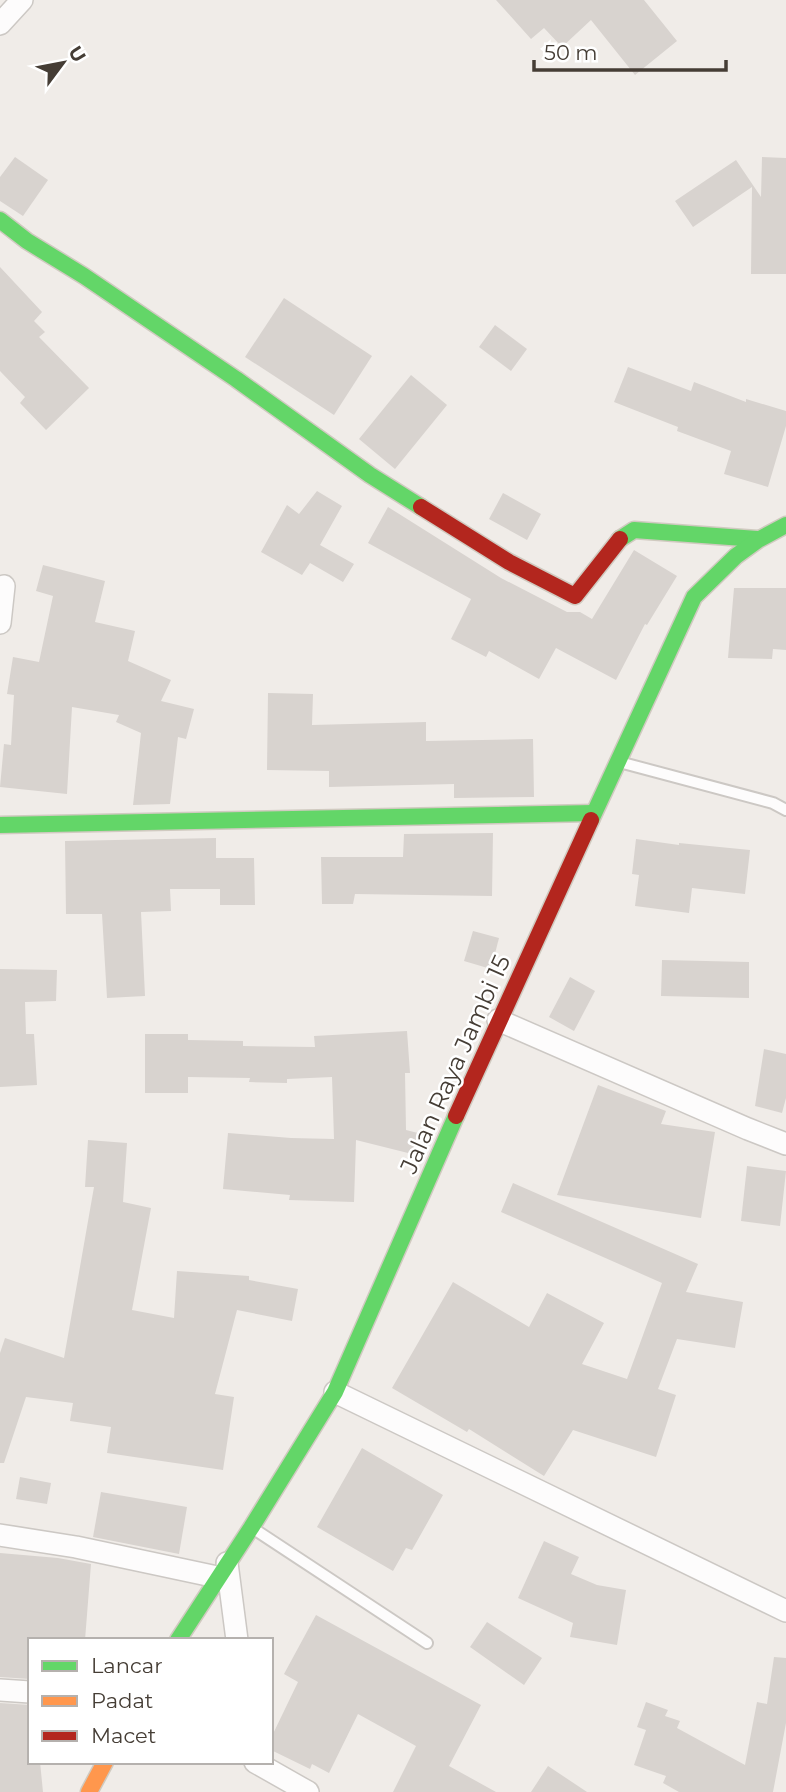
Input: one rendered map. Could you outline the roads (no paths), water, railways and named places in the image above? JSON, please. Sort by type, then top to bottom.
[{"type":"main road","points":[[0,220],[27,241],[84,276],[236,379],[370,475],[509,562],[575,596],[621,538],[634,530],[757,539]]},
{"type":"main road","name":"Jalan Raya Jambi 15","points":[[179,1638],[335,1392],[498,1020],[694,597],[735,555],[757,539],[786,525]]},
{"type":"main road","points":[[0,825],[593,813]]},
{"type":"main road","points":[[89,1792],[104,1764]]},
{"type":"street","points":[[0,24],[22,0]]},
{"type":"street","points":[[0,623],[4,586]]},
{"type":"street","points":[[498,1020],[786,1144]]},
{"type":"street","points":[[335,1392],[786,1611]]},
{"type":"street","points":[[0,1535],[222,1570],[237,1638]]},
{"type":"street","points":[[0,1689],[28,1692]]},
{"type":"street","points":[[259,1764],[308,1792]]},
{"type":"lane","points":[[617,761],[773,803],[786,810]]},
{"type":"lane","points":[[251,1528],[427,1643]]}]
